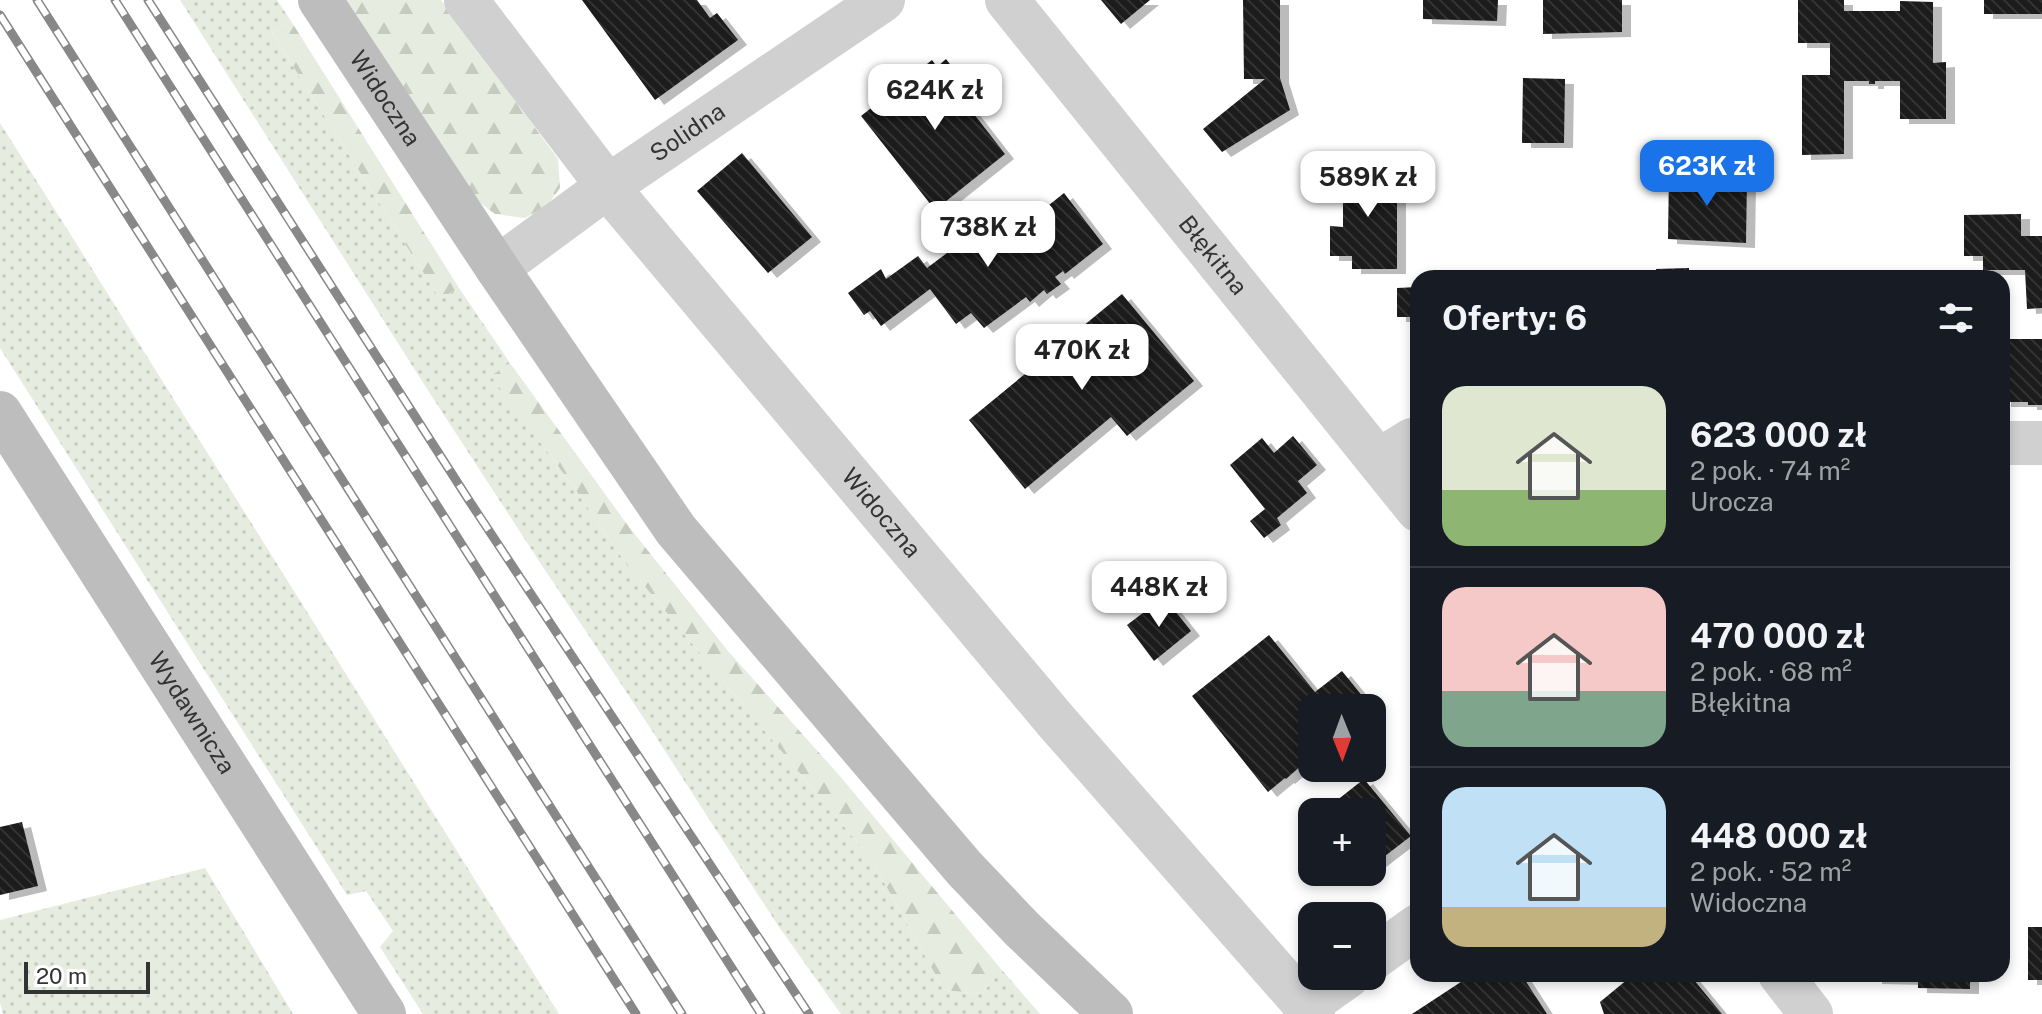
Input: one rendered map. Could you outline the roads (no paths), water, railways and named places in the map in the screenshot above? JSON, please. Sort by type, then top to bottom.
[{"type":"main road","name":"Widoczna","points":[[320,0],[497,268],[676,530],[964,868],[1022,929],[1111,1014]]},
{"type":"main road","name":"Wydawnicza","points":[[0,413],[384,1014]]},
{"type":"street","name":"Widoczna","points":[[466,0],[607,187],[1055,720],[1309,1010]]},
{"type":"street","name":"Solidna","points":[[497,268],[607,187],[883,0]]},
{"type":"street","name":"Błękitna","points":[[1007,0],[1410,499]]},
{"type":"street","points":[[1380,460],[1410,441]]},
{"type":"street","points":[[2010,443],[2042,443]]},
{"type":"street","points":[[1386,949],[1410,932]]},
{"type":"street","points":[[1786,982],[1811,1014]]},
{"type":"street","points":[[1309,1010],[1332,990]]},
{"type":"railway","points":[[37,0],[682,1014]]},
{"type":"railway","points":[[115,0],[761,1014]]},
{"type":"railway","points":[[148,0],[470,502],[809,1014]]},
{"type":"railway","points":[[0,15],[636,1014]]}]
